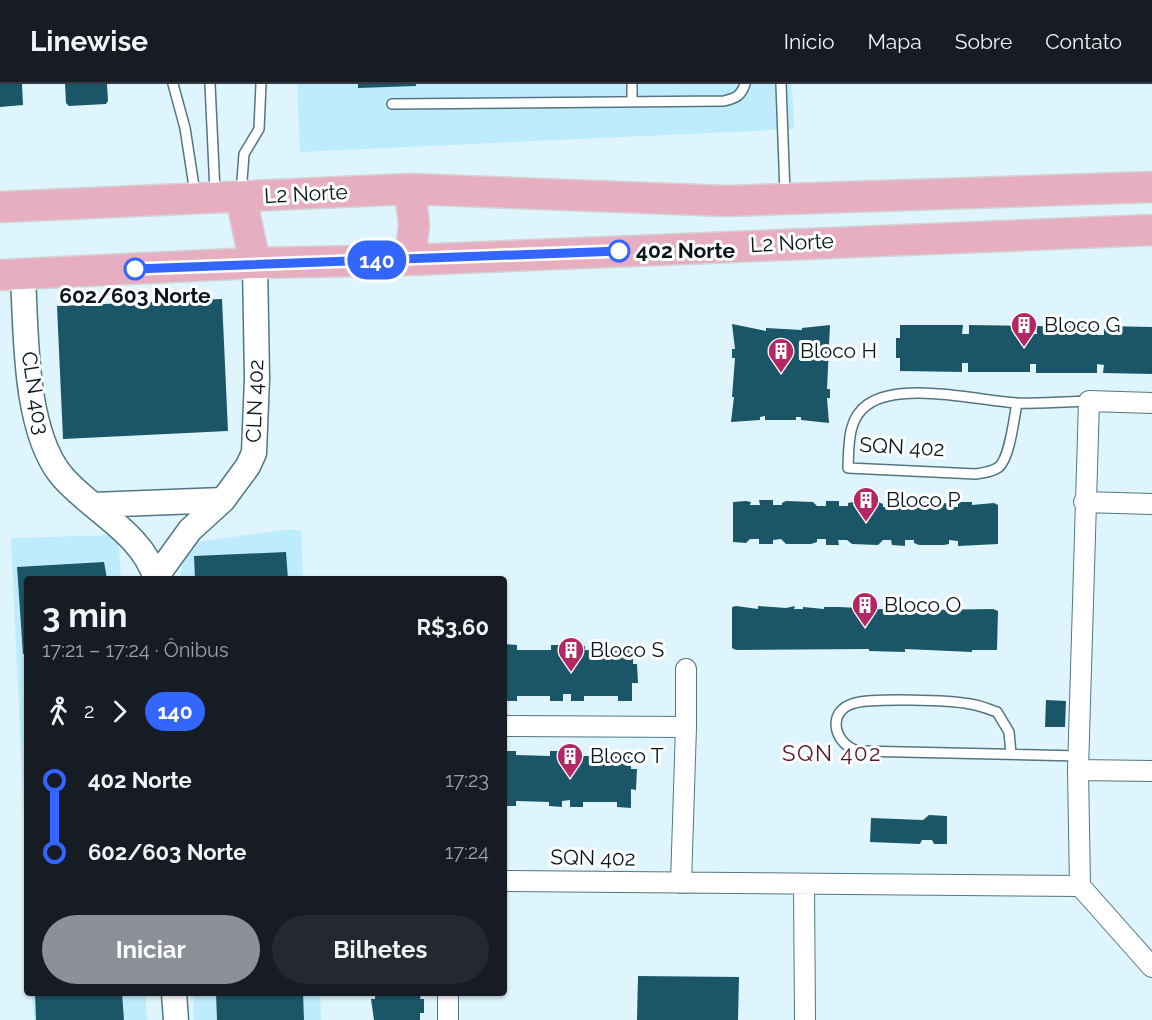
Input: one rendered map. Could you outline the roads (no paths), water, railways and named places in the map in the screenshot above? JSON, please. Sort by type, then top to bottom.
[{"type":"main road","name":"L2 Norte","points":[[0,207],[410,189],[644,199],[786,200],[1152,187]]},
{"type":"main road","points":[[410,189],[414,225],[410,260]]},
{"type":"main road","points":[[217,198],[255,263]]},
{"type":"main road","name":"L2 Norte","points":[[11,275],[255,263],[410,260],[1152,230]]},
{"type":"street","name":"CLN 402","points":[[157,576],[190,530],[223,500],[248,466],[254,453],[257,378],[255,263]]},
{"type":"street","name":"CLN 403","points":[[11,275],[34,411],[44,446],[61,475],[134,541],[155,576]]},
{"type":"street","points":[[1089,401],[1084,502],[1079,763],[1080,886],[1152,967]]},
{"type":"street","name":"SQN 402","points":[[1089,401],[1152,403]]},
{"type":"street","points":[[93,505],[223,500]]},
{"type":"street","points":[[1084,502],[1152,504]]},
{"type":"street","points":[[681,883],[686,669]]},
{"type":"street","points":[[507,726],[686,727]]},
{"type":"street","points":[[1079,763],[1152,771]]},
{"type":"street","name":"SQN 402","points":[[507,880],[804,885],[1080,886]]},
{"type":"street","points":[[804,885],[805,1020]]},
{"type":"street","points":[[174,996],[176,1020]]},
{"type":"street","points":[[448,996],[448,1020]]},
{"type":"lane","points":[[173,84],[185,128],[217,198]]},
{"type":"lane","points":[[210,84],[217,198]]},
{"type":"lane","points":[[217,198],[260,129],[261,84]]},
{"type":"lane","points":[[632,84],[632,102]]},
{"type":"lane","points":[[392,104],[724,101],[737,97],[745,84]]},
{"type":"lane","points":[[781,84],[786,200]]},
{"type":"lane","name":"SQN 402","points":[[1017,403],[1005,456],[1001,465],[992,472],[976,474],[848,468],[851,428],[859,414],[867,405],[890,396],[922,394],[1017,403],[1089,401]]},
{"type":"lane","points":[[1011,754],[1009,732],[997,712],[969,704],[862,702],[843,709],[837,719],[836,730],[841,742],[848,748],[858,751],[1011,754],[1079,763]]},
{"type":"place","name":"402 Norte","points":[[619,251]]},
{"type":"place","name":"602/603 Norte","points":[[135,269]]},
{"type":"place","name":"Bloco G","points":[[1024,348]]},
{"type":"place","name":"Bloco H","points":[[781,374]]},
{"type":"place","name":"Bloco P","points":[[866,523]]},
{"type":"place","name":"Bloco O","points":[[865,628]]},
{"type":"place","name":"Bloco S","points":[[571,673]]},
{"type":"place","name":"Bloco T","points":[[570,779]]},
{"type":"district","name":"SQN 402","points":[[832,753]]}]
